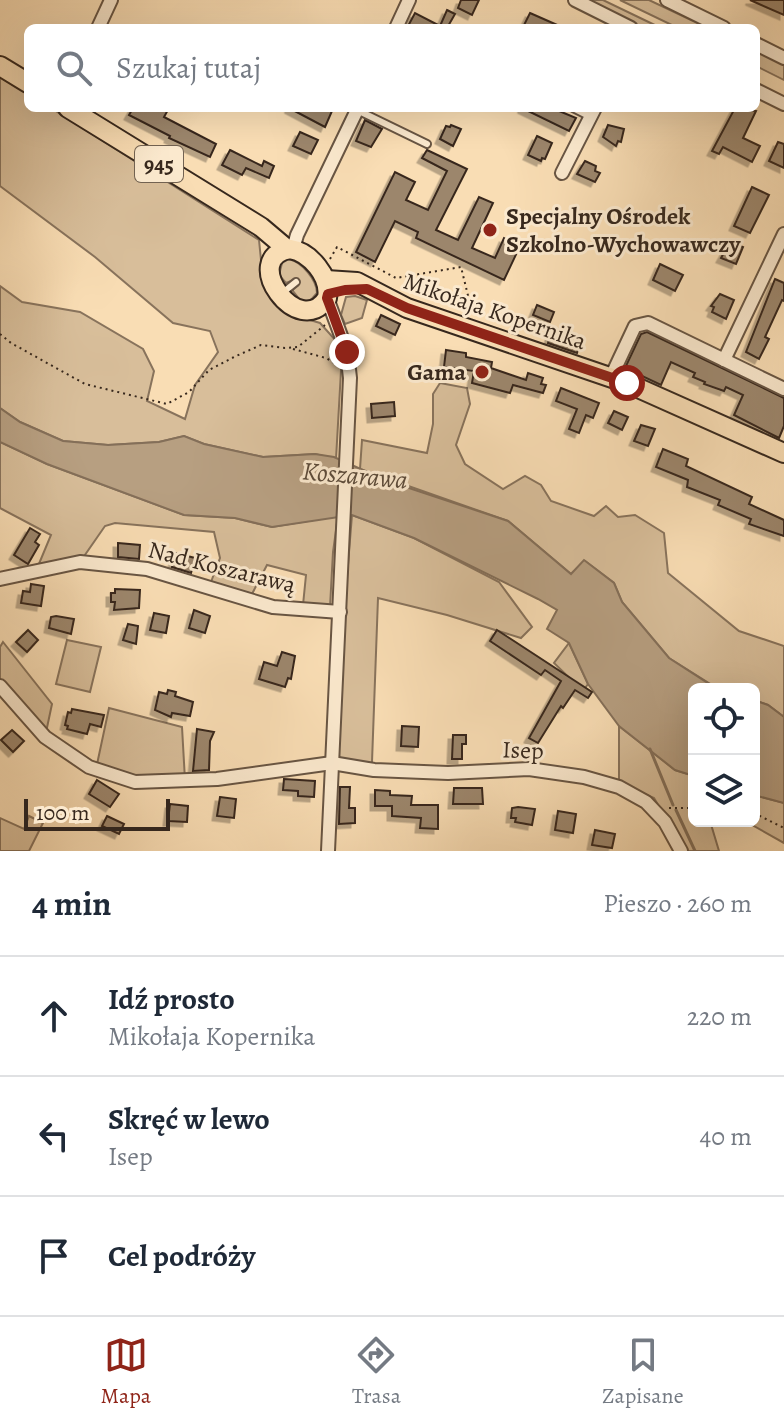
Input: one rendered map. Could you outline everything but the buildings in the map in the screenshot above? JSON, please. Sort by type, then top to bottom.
[{"type":"main road","points":[[0,66],[24,81]]},
{"type":"main road","name":"945","points":[[74,112],[249,221],[285,251],[305,254],[324,301]]},
{"type":"main road","name":"945","points":[[281,294],[269,274],[269,266],[285,251]]},
{"type":"main road","name":"Mikołaja Kopernika","points":[[281,294],[296,309],[324,301],[350,281],[407,308],[611,377],[784,453]]},
{"type":"street","points":[[100,24],[111,0]]},
{"type":"street","points":[[398,24],[409,0]]},
{"type":"street","points":[[575,0],[623,24]]},
{"type":"street","points":[[667,0],[716,24]]},
{"type":"street","points":[[760,46],[784,58]]},
{"type":"street","points":[[760,92],[784,104]]},
{"type":"street","points":[[285,251],[297,235],[356,112]]},
{"type":"street","points":[[562,173],[593,112]]},
{"type":"street","points":[[724,360],[784,234]]},
{"type":"street","points":[[324,301],[349,366],[328,851]]},
{"type":"street","points":[[611,377],[635,326],[648,323],[784,389]]},
{"type":"street","name":"Nad Koszarawą","points":[[0,579],[80,562],[147,569],[273,607],[340,612]]},
{"type":"street","name":"Isep","points":[[0,686],[45,737],[89,767],[135,782],[217,779],[332,763],[374,770],[448,773],[529,769],[584,777],[619,787],[651,807],[665,822],[681,851]]},
{"type":"lane","points":[[363,112],[427,144]]},
{"type":"lane","points":[[281,294],[296,282]]},
{"type":"path","points":[[329,260],[337,247],[396,278],[461,267],[473,316],[471,330]]},
{"type":"path","points":[[292,349],[304,343],[324,301]]},
{"type":"path","points":[[0,334],[85,384],[167,404],[189,392],[209,370],[261,345],[326,358],[339,368]]},
{"type":"path","points":[[651,807],[688,808]]},
{"type":"path","points":[[760,816],[784,828]]},
{"type":"shaded area","points":[[585,0],[603,0],[653,24],[633,24]]},
{"type":"shaded area","points":[[620,0],[649,0],[700,24],[670,24]]},
{"type":"shaded area","points":[[760,53],[784,64],[784,80],[760,68]]},
{"type":"shaded area","points":[[0,77],[24,92],[24,112],[57,112],[259,240],[262,270],[296,316],[320,323],[338,343],[342,353],[336,459],[315,454],[263,457],[204,444],[184,436],[159,442],[108,445],[63,441],[20,422],[0,408],[0,286],[22,302],[80,312],[143,349],[154,371],[147,401],[185,419],[195,385],[218,352],[210,331],[173,323],[95,257],[0,186]]},
{"type":"shaded area","points":[[289,259],[312,277],[317,293],[310,301],[300,300],[293,291],[294,280],[286,283],[279,275],[282,263]]},
{"type":"shaded area","points":[[346,297],[367,300],[362,318],[345,324],[341,315]]},
{"type":"shaded area","points":[[440,383],[467,388],[470,404],[456,445],[465,464],[503,489],[525,476],[541,485],[551,501],[594,516],[606,506],[618,517],[635,515],[664,533],[668,573],[739,631],[784,646],[784,717],[760,702],[760,683],[709,683],[669,658],[622,602],[614,583],[585,561],[571,574],[508,521],[360,469],[362,440],[427,453],[433,424],[433,394]]},
{"type":"shaded area","points":[[0,442],[47,464],[184,515],[235,518],[272,527],[338,516],[330,607],[303,605],[306,575],[267,565],[252,594],[211,582],[220,558],[214,532],[115,523],[105,526],[80,562],[36,571],[51,535],[0,508]]},
{"type":"shaded area","points":[[352,515],[414,538],[499,582],[532,627],[521,638],[378,598],[374,770],[332,763]]},
{"type":"shaded area","points":[[67,640],[101,647],[90,692],[56,684]]},
{"type":"shaded area","points":[[3,642],[52,704],[45,737],[0,686],[0,647]]},
{"type":"shaded area","points":[[569,643],[588,684],[583,691],[554,663]]},
{"type":"shaded area","points":[[109,708],[182,727],[185,780],[135,782],[96,769]]},
{"type":"shaded area","points":[[619,726],[675,770],[688,774],[688,827],[712,827],[719,851],[686,851],[654,798],[619,782]]},
{"type":"shaded area","points":[[760,797],[784,803],[784,843],[756,827],[760,827]]},
{"type":"shaded area","points":[[29,816],[43,823],[29,851],[0,851],[0,818],[24,829]]},
{"type":"water","name":"Koszarawa","points":[[0,408],[20,422],[63,441],[108,445],[159,442],[184,436],[204,444],[263,457],[315,454],[334,457],[385,480],[508,521],[571,574],[584,560],[614,583],[622,602],[669,658],[708,683],[688,683],[688,774],[675,770],[619,726],[588,684],[569,643],[547,629],[557,610],[414,538],[352,515],[272,527],[235,518],[184,515],[47,464],[0,442]]},
{"type":"water","points":[[760,702],[784,717],[784,803],[760,797]]},
{"type":"waterway","points":[[650,749],[673,805]]},
{"type":"waterway","points":[[676,810],[695,851]]},
{"type":"place","name":"Specjalny Ośrodek Szkolno-Wychowawczy","points":[[490,230]]},
{"type":"place","name":"Gama","points":[[482,372]]},
{"type":"route","points":[[347,352],[337,331],[328,294],[367,289],[407,308],[627,383]]}]
